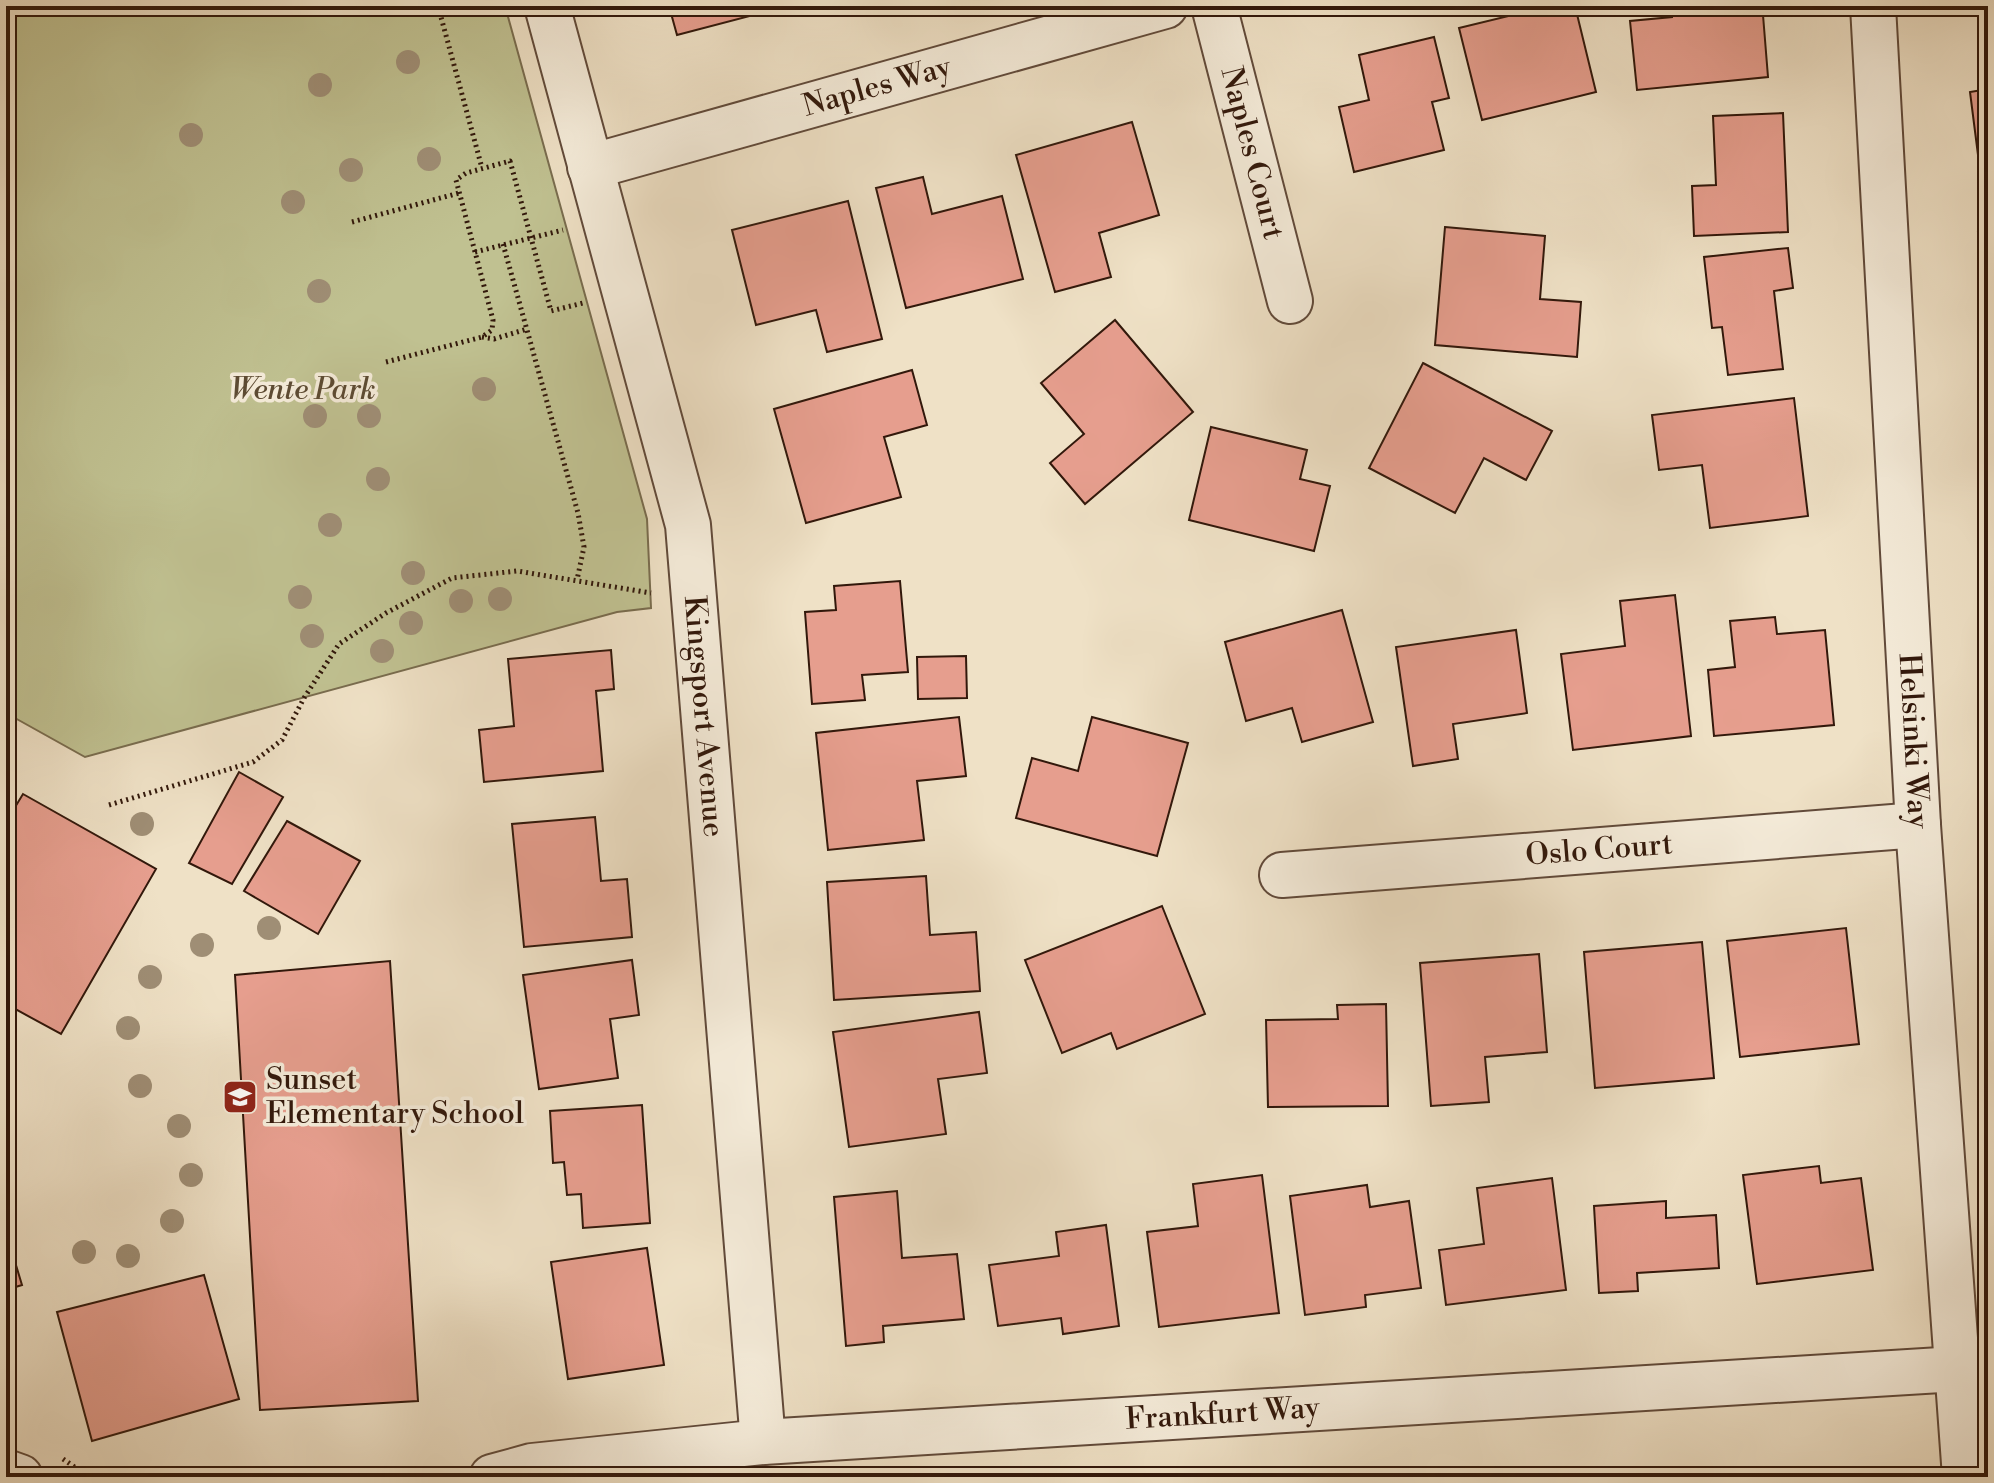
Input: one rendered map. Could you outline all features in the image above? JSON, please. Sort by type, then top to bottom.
[{"type":"street","name":"Kingsport Avenue","points":[[547,6],[688,525],[763,1442]]},
{"type":"street","name":"Naples Way","points":[[590,167],[1165,6]]},
{"type":"street","name":"Naples Court","points":[[1214,6],[1290,301]]},
{"type":"street","name":"Helsinki Way","points":[[1873,6],[1918,825],[1965,1477]]},
{"type":"street","name":"Oslo Court","points":[[1282,875],[1918,825]]},
{"type":"street","name":"Frankfurt Way","points":[[492,1477],[532,1466],[763,1442],[1957,1369]]},
{"type":"street","points":[[6,1472],[20,1477]]},
{"type":"path","points":[[438,6],[482,168]]},
{"type":"path","points":[[386,362],[482,337],[492,330],[493,320],[456,180],[482,168],[510,161],[551,311],[588,302]]},
{"type":"path","points":[[352,222],[459,193]]},
{"type":"path","points":[[475,252],[550,232]]},
{"type":"path","points":[[503,244],[578,513],[584,547],[577,580]]},
{"type":"path","points":[[482,337],[494,339],[527,329]]},
{"type":"path","points":[[109,805],[253,762],[282,740],[304,698],[339,644],[386,613],[452,578],[517,571],[656,593]]},
{"type":"green space","name":"Wente Park","points":[[6,6],[505,6],[647,519],[651,608],[617,612],[85,757],[6,713]]},
{"type":"building","points":[[669,6],[788,6],[677,35]]},
{"type":"building","points":[[1550,6],[1575,6],[1596,92],[1482,120],[1459,28]]},
{"type":"building","points":[[1671,6],[1776,6],[1777,14],[1763,15],[1768,77],[1637,90],[1630,21],[1672,17]]},
{"type":"building","points":[[1983,6],[1988,6],[1988,55]]},
{"type":"building","points":[[1434,37],[1449,98],[1432,102],[1444,150],[1354,172],[1339,107],[1369,100],[1359,55]]},
{"type":"building","points":[[1988,89],[1988,209],[1985,210],[1970,92]]},
{"type":"building","points":[[1783,113],[1788,232],[1694,236],[1692,186],[1716,185],[1713,116]]},
{"type":"building","points":[[1132,122],[1159,215],[1099,233],[1111,277],[1055,292],[1016,155]]},
{"type":"building","points":[[923,177],[932,214],[1002,196],[1023,279],[906,308],[876,188]]},
{"type":"building","points":[[848,201],[882,339],[827,352],[816,310],[756,325],[732,230]]},
{"type":"building","points":[[1445,227],[1545,236],[1540,299],[1581,302],[1577,357],[1435,345]]},
{"type":"building","points":[[1988,231],[1988,315],[1978,232]]},
{"type":"building","points":[[1788,248],[1793,288],[1774,291],[1783,369],[1728,375],[1722,327],[1712,328],[1704,257]]},
{"type":"building","points":[[1115,320],[1193,412],[1085,504],[1050,463],[1084,434],[1041,383]]},
{"type":"building","points":[[1423,363],[1552,431],[1526,480],[1484,458],[1455,513],[1369,468]]},
{"type":"building","points":[[912,370],[927,425],[884,437],[901,497],[806,523],[774,409]]},
{"type":"building","points":[[1794,398],[1808,516],[1710,528],[1702,465],[1659,470],[1652,415]]},
{"type":"building","points":[[1211,427],[1307,450],[1300,479],[1330,486],[1314,551],[1189,520]]},
{"type":"building","points":[[900,581],[908,672],[862,675],[865,700],[812,704],[805,612],[836,610],[834,586]]},
{"type":"building","points":[[1675,595],[1691,736],[1573,750],[1561,654],[1625,646],[1620,601]]},
{"type":"building","points":[[1342,610],[1373,722],[1302,742],[1292,708],[1246,721],[1225,642]]},
{"type":"building","points":[[1775,617],[1777,634],[1825,630],[1834,725],[1714,736],[1708,670],[1735,667],[1730,621]]},
{"type":"building","points":[[1516,630],[1527,713],[1453,724],[1458,759],[1413,766],[1396,647]]},
{"type":"building","points":[[611,650],[614,689],[596,691],[603,771],[484,782],[479,730],[514,726],[508,659]]},
{"type":"building","points":[[966,656],[967,698],[918,699],[917,657]]},
{"type":"building","points":[[959,717],[966,776],[917,781],[924,840],[828,850],[816,733]]},
{"type":"building","points":[[1092,717],[1188,743],[1157,856],[1016,818],[1032,758],[1078,771]]},
{"type":"building","points":[[239,772],[283,797],[232,884],[189,863]]},
{"type":"building","points":[[23,794],[156,869],[61,1034],[6,1004],[6,822]]},
{"type":"building","points":[[595,817],[601,881],[627,879],[632,937],[524,947],[512,824]]},
{"type":"building","points":[[287,821],[360,861],[318,934],[244,891]]},
{"type":"building","points":[[926,876],[930,935],[976,932],[980,991],[834,1000],[827,882]]},
{"type":"building","points":[[1162,906],[1205,1014],[1117,1049],[1111,1033],[1062,1053],[1025,960]]},
{"type":"building","points":[[1846,928],[1859,1044],[1740,1057],[1727,941]]},
{"type":"building","points":[[1702,942],[1714,1078],[1595,1088],[1584,952]]},
{"type":"building","points":[[1539,954],[1547,1052],[1485,1057],[1489,1102],[1431,1106],[1420,963]]},
{"type":"building","points":[[632,960],[639,1015],[610,1019],[618,1078],[539,1089],[523,975]]},
{"type":"building","points":[[390,961],[418,1401],[260,1410],[235,975]]},
{"type":"building","points":[[1386,1004],[1388,1106],[1268,1107],[1266,1020],[1338,1019],[1337,1005]]},
{"type":"building","points":[[979,1012],[987,1073],[938,1079],[946,1134],[849,1147],[833,1032]]},
{"type":"building","points":[[642,1105],[650,1223],[583,1228],[581,1194],[567,1195],[564,1162],[553,1163],[550,1111]]},
{"type":"building","points":[[1819,1166],[1821,1183],[1861,1178],[1873,1270],[1757,1284],[1743,1175]]},
{"type":"building","points":[[1262,1175],[1279,1313],[1159,1327],[1147,1232],[1198,1226],[1193,1184]]},
{"type":"building","points":[[1552,1178],[1566,1290],[1446,1305],[1439,1250],[1484,1244],[1477,1188]]},
{"type":"building","points":[[1367,1185],[1370,1207],[1409,1201],[1421,1288],[1365,1295],[1366,1307],[1305,1315],[1290,1196]]},
{"type":"building","points":[[897,1191],[902,1258],[957,1254],[964,1319],[883,1326],[884,1342],[846,1346],[834,1197]]},
{"type":"building","points":[[1666,1201],[1666,1218],[1716,1215],[1719,1268],[1637,1273],[1638,1291],[1599,1293],[1594,1206]]},
{"type":"building","points":[[1106,1225],[1119,1326],[1063,1334],[1061,1318],[998,1326],[989,1265],[1059,1256],[1056,1232]]},
{"type":"building","points":[[6,1232],[22,1285],[6,1290]]},
{"type":"building","points":[[647,1248],[664,1365],[568,1379],[551,1262]]},
{"type":"building","points":[[204,1275],[239,1399],[92,1441],[57,1312]]},
{"type":"place","name":"Sunset Elementary School","points":[[240,1097]]}]
